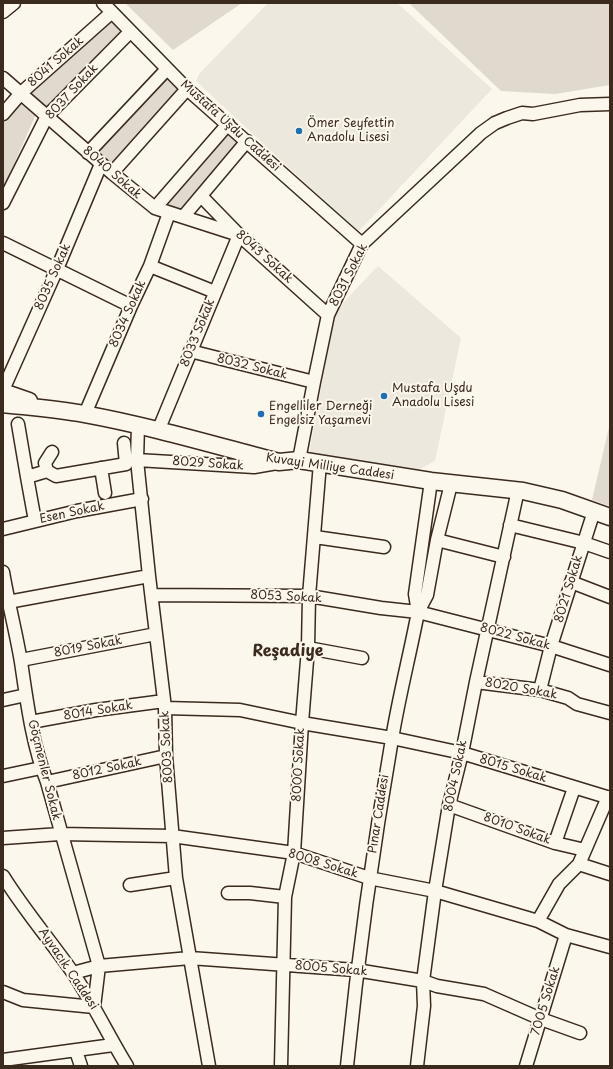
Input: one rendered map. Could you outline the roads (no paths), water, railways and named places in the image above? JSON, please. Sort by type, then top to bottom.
[{"type":"main road","name":"Kuvayi Milliye Caddesi","points":[[3,391],[51,409]]},
{"type":"main road","name":"Kuvayi Milliye Caddesi","points":[[3,404],[85,414],[279,462],[299,460],[451,484],[518,490],[562,500],[610,517]]},
{"type":"street","points":[[3,12],[14,3]]},
{"type":"street","name":"Mustafa Uşdu Caddesi","points":[[103,3],[111,13],[187,89],[362,244]]},
{"type":"street","name":"8041 Sokak","points":[[3,114],[21,93],[111,13]]},
{"type":"street","name":"8037 Sokak","points":[[3,202],[47,116],[130,32]]},
{"type":"street","points":[[88,153],[167,69]]},
{"type":"street","name":"8040 Sokak","points":[[3,78],[88,153],[155,208],[239,235]]},
{"type":"street","points":[[112,173],[187,89]]},
{"type":"street","name":"8031 Sokak","points":[[299,460],[328,315],[362,244],[481,133],[495,123],[522,114],[533,114],[580,105],[610,104]]},
{"type":"street","points":[[155,208],[228,124]]},
{"type":"street","points":[[183,217],[247,142]]},
{"type":"street","name":"8035 Sokak","points":[[3,391],[57,269],[101,164]]},
{"type":"street","name":"8043 Sokak","points":[[200,196],[239,235],[328,315]]},
{"type":"street","name":"8034 Sokak","points":[[85,414],[131,306],[150,266],[169,213]]},
{"type":"street","name":"8033 Sokak","points":[[158,431],[239,235]]},
{"type":"street","points":[[3,242],[131,306]]},
{"type":"street","points":[[150,266],[215,292]]},
{"type":"street","name":"8032 Sokak","points":[[190,351],[314,382]]},
{"type":"street","points":[[18,424],[35,521]]},
{"type":"street","name":"8003 Sokak","points":[[138,426],[137,460],[164,705],[166,756],[176,878],[209,1066]]},
{"type":"street","points":[[27,477],[47,472],[56,476],[126,464],[124,443]]},
{"type":"street","points":[[47,472],[45,463],[52,452]]},
{"type":"street","name":"8029 Sokak","points":[[137,460],[254,467],[279,462]]},
{"type":"street","name":"8000 Sokak","points":[[281,1066],[285,897],[294,853],[308,648],[309,596],[320,463]]},
{"type":"street","points":[[101,468],[105,493]]},
{"type":"street","name":"Pınar Caddesi","points":[[418,612],[415,594],[431,481]]},
{"type":"street","name":"Pınar Caddesi","points":[[347,1066],[356,970],[369,878],[392,738],[418,612],[427,595],[451,484]]},
{"type":"street","name":"8004 Sokak","points":[[417,1066],[424,1006],[423,981],[435,891],[450,804],[518,490]]},
{"type":"street","name":"Esen Sokak","points":[[3,529],[77,510],[142,499]]},
{"type":"street","name":"8021 Sokak","points":[[540,690],[551,646],[594,511]]},
{"type":"street","points":[[510,525],[584,543],[610,552]]},
{"type":"street","points":[[314,538],[384,547]]},
{"type":"street","points":[[438,540],[504,557]]},
{"type":"street","name":"Göçmenler Sokak","points":[[3,572],[41,768],[47,782],[60,834],[99,966]]},
{"type":"street","points":[[8,602],[149,576]]},
{"type":"street","points":[[571,582],[610,597]]},
{"type":"street","name":"8053 Sokak","points":[[152,595],[309,596],[381,608],[418,612]]},
{"type":"street","name":"8022 Sokak","points":[[418,612],[551,646],[610,665]]},
{"type":"street","name":"8019 Sokak","points":[[20,660],[156,634]]},
{"type":"street","points":[[308,648],[362,658]]},
{"type":"street","name":"8020 Sokak","points":[[476,682],[540,690],[568,698],[577,704],[610,713]]},
{"type":"street","points":[[3,700],[26,695]]},
{"type":"street","name":"8014 Sokak","points":[[31,722],[96,710],[164,705],[240,710],[302,723],[392,738]]},
{"type":"street","name":"8015 Sokak","points":[[392,738],[462,753],[574,788],[609,797]]},
{"type":"street","name":"8012 Sokak","points":[[47,782],[166,756]]},
{"type":"street","points":[[3,776],[41,768]]},
{"type":"street","points":[[555,843],[574,788]]},
{"type":"street","points":[[538,921],[559,884],[579,864],[609,797]]},
{"type":"street","name":"8010 Sokak","points":[[450,804],[555,843],[585,850]]},
{"type":"street","name":"8008 Sokak","points":[[3,838],[60,834],[172,836],[294,853],[369,878],[435,891],[538,921],[566,935],[610,947]]},
{"type":"street","points":[[579,864],[610,874]]},
{"type":"street","name":"Ayvacık Caddesi","points":[[3,876],[73,973],[127,1066]]},
{"type":"street","points":[[130,885],[176,878]]},
{"type":"street","points":[[228,893],[250,893],[285,897]]},
{"type":"street","name":"7005 Sokak","points":[[526,1066],[566,935]]},
{"type":"street","name":"8005 Sokak","points":[[73,973],[99,966],[190,958],[356,970],[423,981],[437,986],[484,994],[541,1019],[580,1033]]},
{"type":"street","points":[[3,992],[23,1000],[94,1007],[99,966]]},
{"type":"street","points":[[3,1060],[114,1045]]},
{"type":"street","points":[[76,1051],[81,1066]]},
{"type":"place","name":"Ömer Seyfettin Anadolu Lisesi","points":[[299,131]]},
{"type":"place","name":"Mustafa Uşdu Anadolu Lisesi","points":[[384,396]]},
{"type":"place","name":"Engelliler Derneği Engelsiz Yaşamevi","points":[[261,414]]},
{"type":"district","name":"Reşadiye","points":[[288,652]]}]
